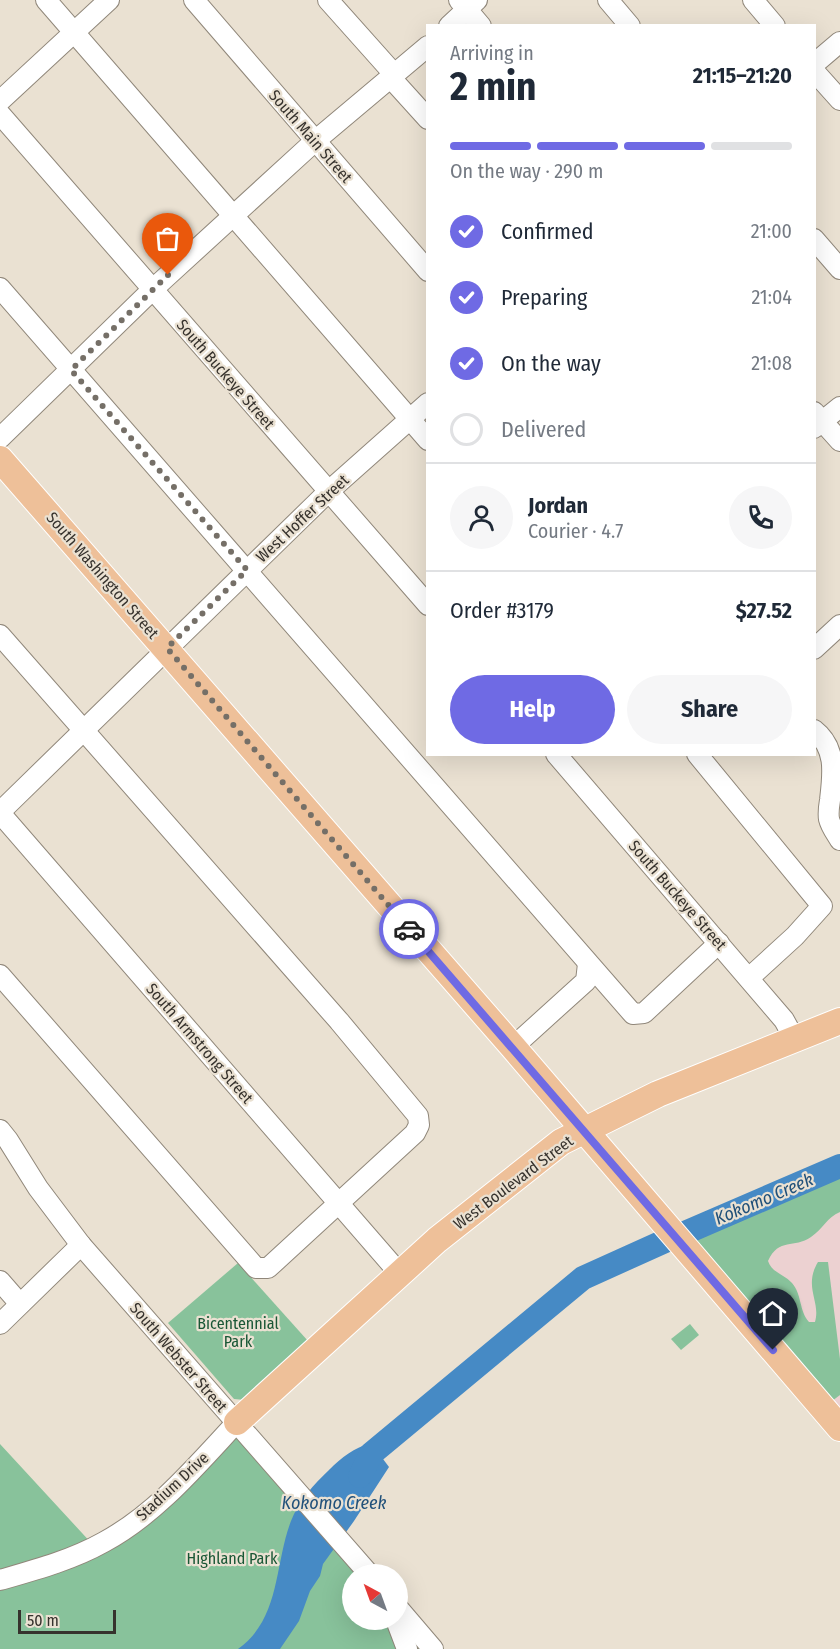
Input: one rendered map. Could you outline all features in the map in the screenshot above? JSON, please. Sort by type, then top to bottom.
[{"type":"main road","name":"South Washington Street","points":[[0,459],[167,648],[838,1422]]},
{"type":"main road","name":"West Boulevard Street","points":[[237,1422],[437,1240],[561,1143],[658,1094],[840,1021]]},
{"type":"street","points":[[46,0],[426,438]]},
{"type":"street","points":[[0,101],[109,0]]},
{"type":"street","name":"South Main Street","points":[[194,0],[426,269]]},
{"type":"street","points":[[328,0],[426,117]]},
{"type":"street","points":[[608,0],[628,24]]},
{"type":"street","points":[[753,0],[773,24]]},
{"type":"street","points":[[451,24],[468,3],[480,24]]},
{"type":"street","points":[[816,62],[840,42]]},
{"type":"street","points":[[0,438],[152,290],[315,141],[426,48]]},
{"type":"street","points":[[816,73],[840,100]]},
{"type":"street","name":"South Buckeye Street","points":[[0,114],[426,603]]},
{"type":"street","points":[[816,241],[840,269]]},
{"type":"street","points":[[0,288],[633,1014],[644,1013],[719,943]]},
{"type":"street","name":"West Hoffer Street","points":[[0,812],[329,491],[426,405]]},
{"type":"street","points":[[840,406],[817,420],[840,441]]},
{"type":"street","points":[[816,647],[840,625]]},
{"type":"street","points":[[0,635],[332,1012],[418,1116],[419,1125],[415,1133],[268,1268],[256,1268],[0,975]]},
{"type":"street","points":[[816,732],[836,749],[828,817],[840,840]]},
{"type":"street","name":"South Buckeye Street","points":[[558,756],[749,978],[784,1020],[795,1040]]},
{"type":"street","points":[[699,756],[822,906],[795,936],[749,978]]},
{"type":"street","name":"South Armstrong Street","points":[[0,812],[400,1274]]},
{"type":"street","points":[[513,1047],[586,981],[588,964]]},
{"type":"street","name":"South Webster Street","points":[[0,1130],[38,1188],[81,1245],[361,1564]]},
{"type":"street","points":[[0,1324],[81,1245]]},
{"type":"street","points":[[0,1281],[20,1304]]},
{"type":"street","name":"Stadium Drive","points":[[0,1580],[44,1567],[105,1542],[143,1516],[191,1471],[237,1422]]},
{"type":"street","points":[[408,1620],[433,1649]]},
{"type":"street","points":[[400,1630],[407,1649]]},
{"type":"shaded area","points":[[840,1166],[840,1428],[676,1236]]},
{"type":"green space","points":[[840,1166],[840,1212],[811,1237],[777,1249],[768,1261],[772,1268],[795,1287],[809,1322],[815,1322],[816,1314],[812,1286],[814,1271],[818,1262],[828,1262],[840,1359],[840,1395],[832,1401],[676,1236]]},
{"type":"green space","name":"Bicentennial Park","points":[[238,1263],[308,1341],[245,1400],[234,1399],[168,1323]]},
{"type":"green space","points":[[690,1324],[699,1335],[681,1350],[671,1339]]},
{"type":"green space","name":"Highland Park","points":[[237,1422],[360,1564],[342,1564],[342,1630],[408,1628],[433,1649],[0,1649],[0,1444],[94,1546]]},
{"type":"water","name":"Kokomo Creek","points":[[371,1443],[389,1467],[323,1564],[320,1576],[310,1591],[299,1621],[280,1649],[238,1649],[252,1636],[269,1606],[291,1521],[302,1500],[339,1461],[354,1450]]},
{"type":"waterway","name":"Kokomo Creek","points":[[687,1232],[840,1166]]},
{"type":"waterway","name":"Kokomo Creek","points":[[360,1476],[371,1454],[583,1278],[665,1241]]},
{"type":"way so far","points":[[168,275],[71,370],[247,570],[167,648],[409,929]]},
{"type":"route","points":[[409,929],[773,1350]]}]
